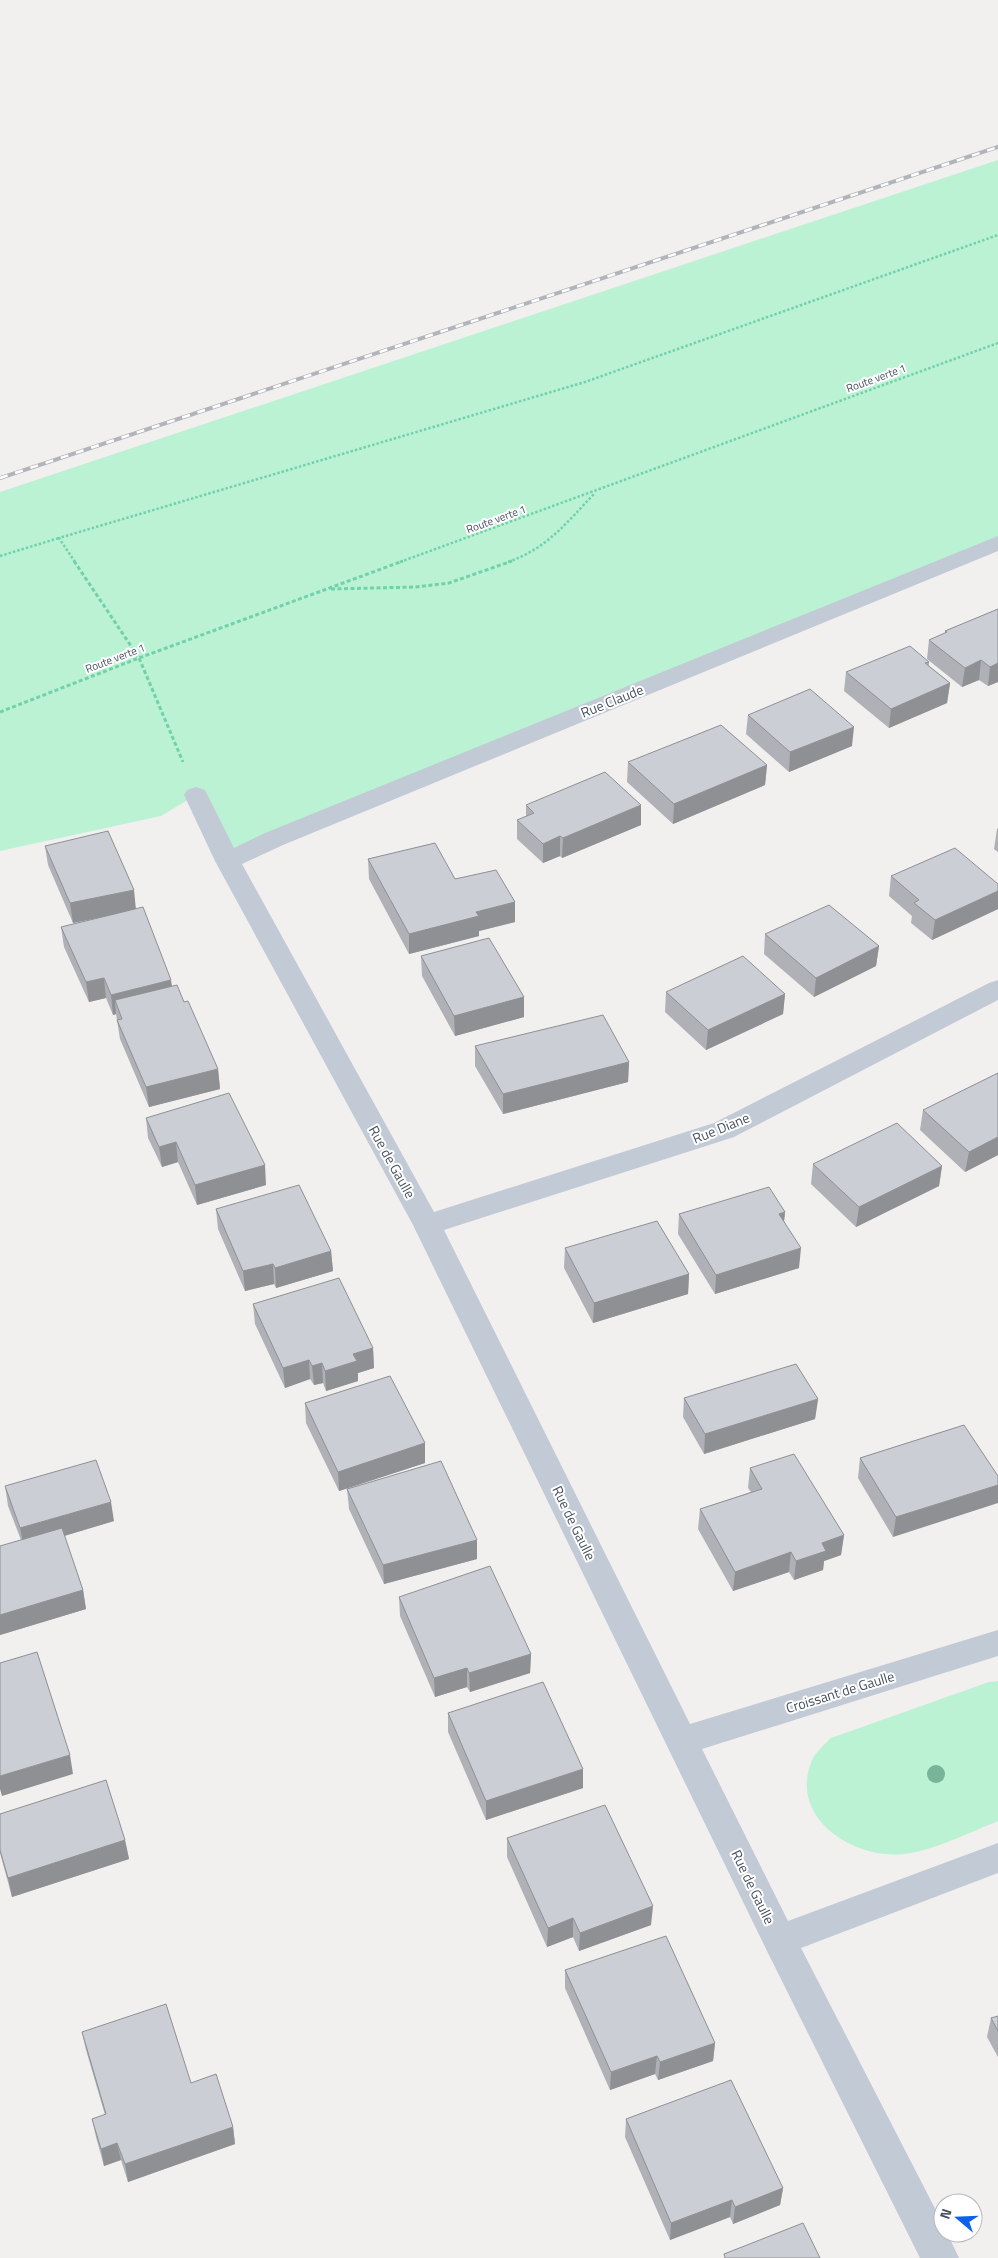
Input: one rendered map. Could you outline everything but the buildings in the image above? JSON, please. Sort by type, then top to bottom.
[{"type":"street","name":"Rue Claude","points":[[228,861],[274,839],[998,543]]},
{"type":"street","name":"Rue de Gaulle","points":[[196,795],[228,861],[427,1225],[779,1940],[940,2258]]},
{"type":"street","name":"Rue Diane","points":[[427,1225],[724,1130],[998,989]]},
{"type":"street","name":"Croissant de Gaulle","points":[[681,1741],[998,1643]]},
{"type":"street","points":[[779,1940],[998,1858]]},
{"type":"path","points":[[0,556],[585,382],[998,236]]},
{"type":"path","name":"Route verte 1","points":[[0,712],[139,658],[998,343]]},
{"type":"path","points":[[328,589],[416,587],[449,583],[528,555],[548,542],[597,491]]},
{"type":"path","points":[[59,538],[139,658],[196,795]]},
{"type":"green space","points":[[998,160],[998,543],[228,861],[196,795],[161,816],[0,851],[0,492]]},
{"type":"green space","points":[[998,1681],[998,1821],[927,1849],[904,1854],[884,1854],[864,1850],[845,1842],[829,1830],[816,1815],[809,1798],[807,1779],[813,1758],[831,1738],[989,1682]]},
{"type":"railway","points":[[0,478],[998,147]]}]
